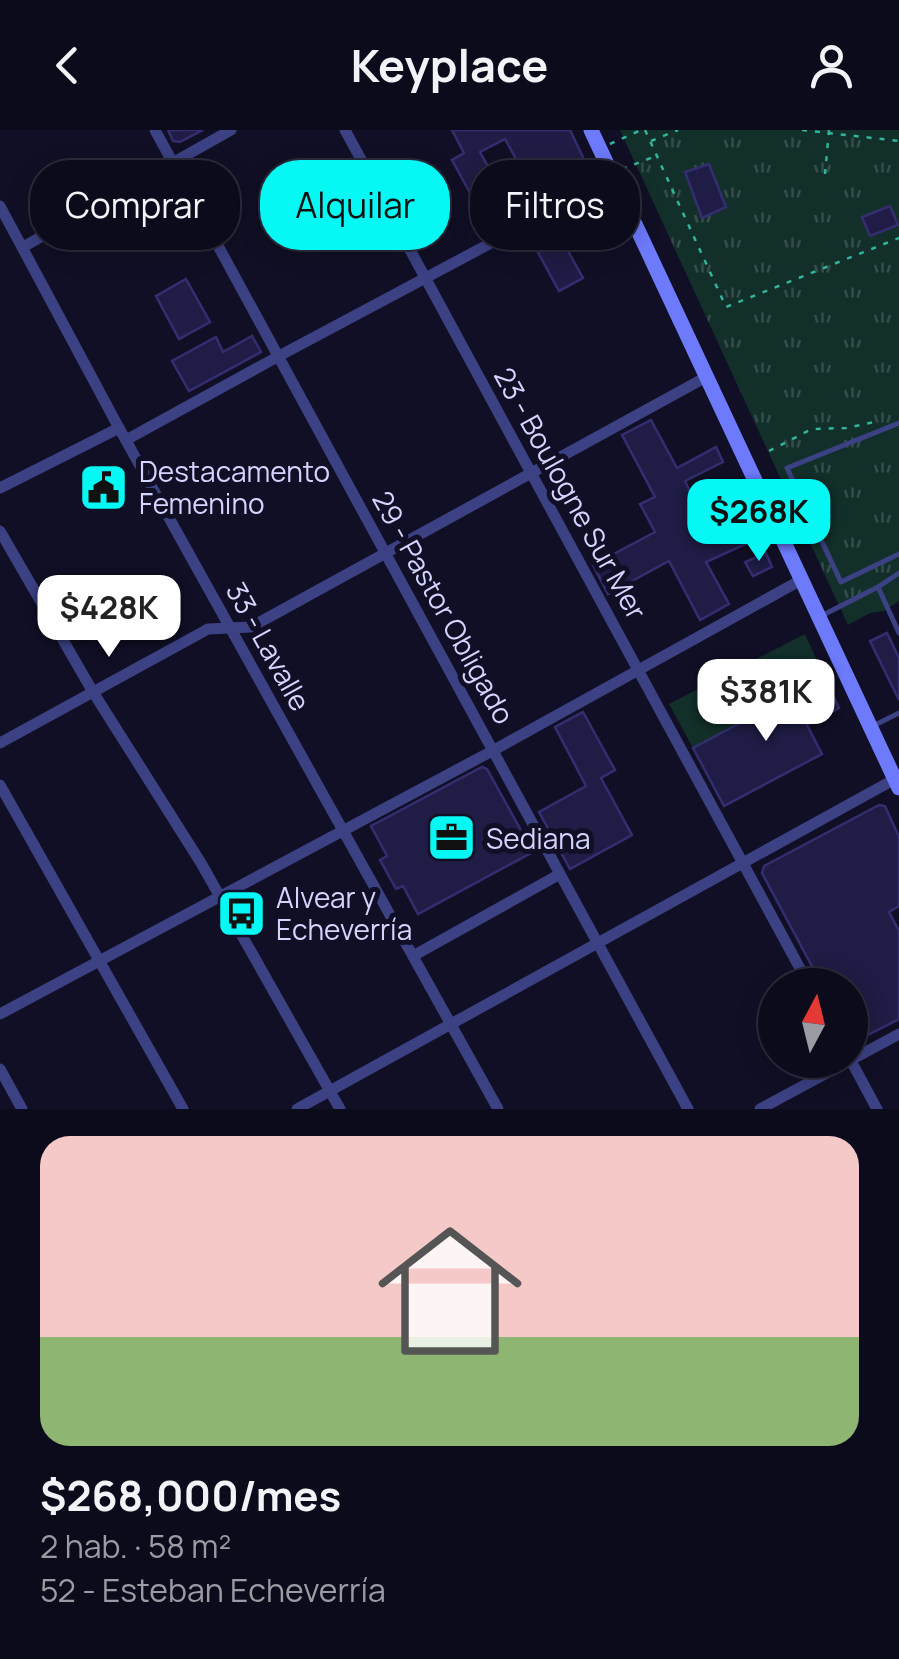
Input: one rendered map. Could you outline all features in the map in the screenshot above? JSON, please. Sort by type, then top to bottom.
[{"type":"main road","points":[[591,130],[605,160]]},
{"type":"main road","points":[[640,234],[870,727],[893,759],[897,783]]},
{"type":"street","name":"29 - Pastor Obligado","points":[[156,130],[172,160]]},
{"type":"street","points":[[177,160],[231,130]]},
{"type":"street","name":"23 - Boulogne Sur Mer","points":[[345,130],[801,968]]},
{"type":"street","name":"33 - Lavalle","points":[[0,206],[5,227],[23,246],[122,434],[498,1109]]},
{"type":"street","points":[[23,246],[30,242]]},
{"type":"street","name":"29 - Pastor Obligado","points":[[221,250],[688,1109]]},
{"type":"street","points":[[0,488],[122,434],[478,250]]},
{"type":"street","points":[[0,743],[208,629],[251,626],[708,376]]},
{"type":"street","points":[[0,530],[220,896],[340,1109]]},
{"type":"street","points":[[0,1014],[802,580]]},
{"type":"street","points":[[297,1109],[742,862],[897,783]]},
{"type":"street","points":[[0,786],[183,1109]]},
{"type":"street","points":[[414,956],[560,874]]},
{"type":"street","points":[[868,1050],[899,1034]]},
{"type":"street","points":[[0,1069],[22,1109]]},
{"type":"street","points":[[760,1109],[817,1078]]},
{"type":"street","points":[[860,1078],[877,1109]]},
{"type":"lane","points":[[899,424],[788,468],[841,582],[899,554]]},
{"type":"lane","points":[[819,617],[899,576]]},
{"type":"lane","points":[[878,587],[899,631],[889,637]]},
{"type":"lane","points":[[870,727],[899,713]]},
{"type":"path","points":[[600,149],[643,130],[726,307],[899,238]]},
{"type":"path","points":[[650,141],[678,130]]},
{"type":"path","points":[[802,130],[899,140]]},
{"type":"path","points":[[825,174],[829,132]]},
{"type":"path","points":[[640,163],[656,156]]},
{"type":"path","points":[[769,451],[812,429],[846,428],[890,417]]},
{"type":"green space","points":[[620,130],[899,130],[899,601],[884,611],[870,613],[848,625],[640,173],[640,160],[634,160]]},
{"type":"green space","points":[[805,634],[825,678],[693,748],[669,704]]},
{"type":"building","points":[[168,130],[203,130],[180,142],[173,141]]},
{"type":"building","points":[[452,130],[570,130],[584,160],[517,160],[505,139],[480,152],[484,160],[470,160],[470,193],[452,160],[464,153]]},
{"type":"building","points":[[709,164],[726,207],[702,218],[685,172]]},
{"type":"building","points":[[890,206],[898,225],[870,236],[862,217]]},
{"type":"building","points":[[537,250],[568,250],[583,278],[559,291]]},
{"type":"building","points":[[186,279],[210,322],[179,339],[156,296]]},
{"type":"building","points":[[252,336],[261,352],[189,391],[172,361],[216,337],[223,352]]},
{"type":"building","points":[[651,420],[677,468],[716,447],[723,462],[685,481],[700,512],[738,494],[759,538],[706,562],[729,604],[700,620],[669,561],[608,594],[593,565],[655,532],[640,504],[655,497],[622,435]]},
{"type":"building","points":[[766,553],[772,567],[753,576],[745,562]]},
{"type":"building","points":[[887,633],[899,658],[899,700],[870,641]]},
{"type":"building","points":[[825,678],[839,708],[807,725],[822,754],[724,806],[693,748]]},
{"type":"building","points":[[583,712],[615,770],[601,778],[632,835],[570,869],[539,812],[586,786],[555,727]]},
{"type":"building","name":"Sediana","points":[[482,767],[487,769],[533,852],[418,914],[403,886],[396,889],[380,860],[387,856],[371,826]]},
{"type":"building","points":[[879,805],[885,806],[899,837],[899,906],[889,912],[899,931],[899,1019],[868,1035],[868,968],[813,968],[762,873],[764,866]]},
{"type":"place","name":"Destacamento Femenino","points":[[104,487]]},
{"type":"place","name":"Sediana","points":[[451,838]]},
{"type":"place","name":"Alvear y Echeverría","points":[[241,913]]}]
